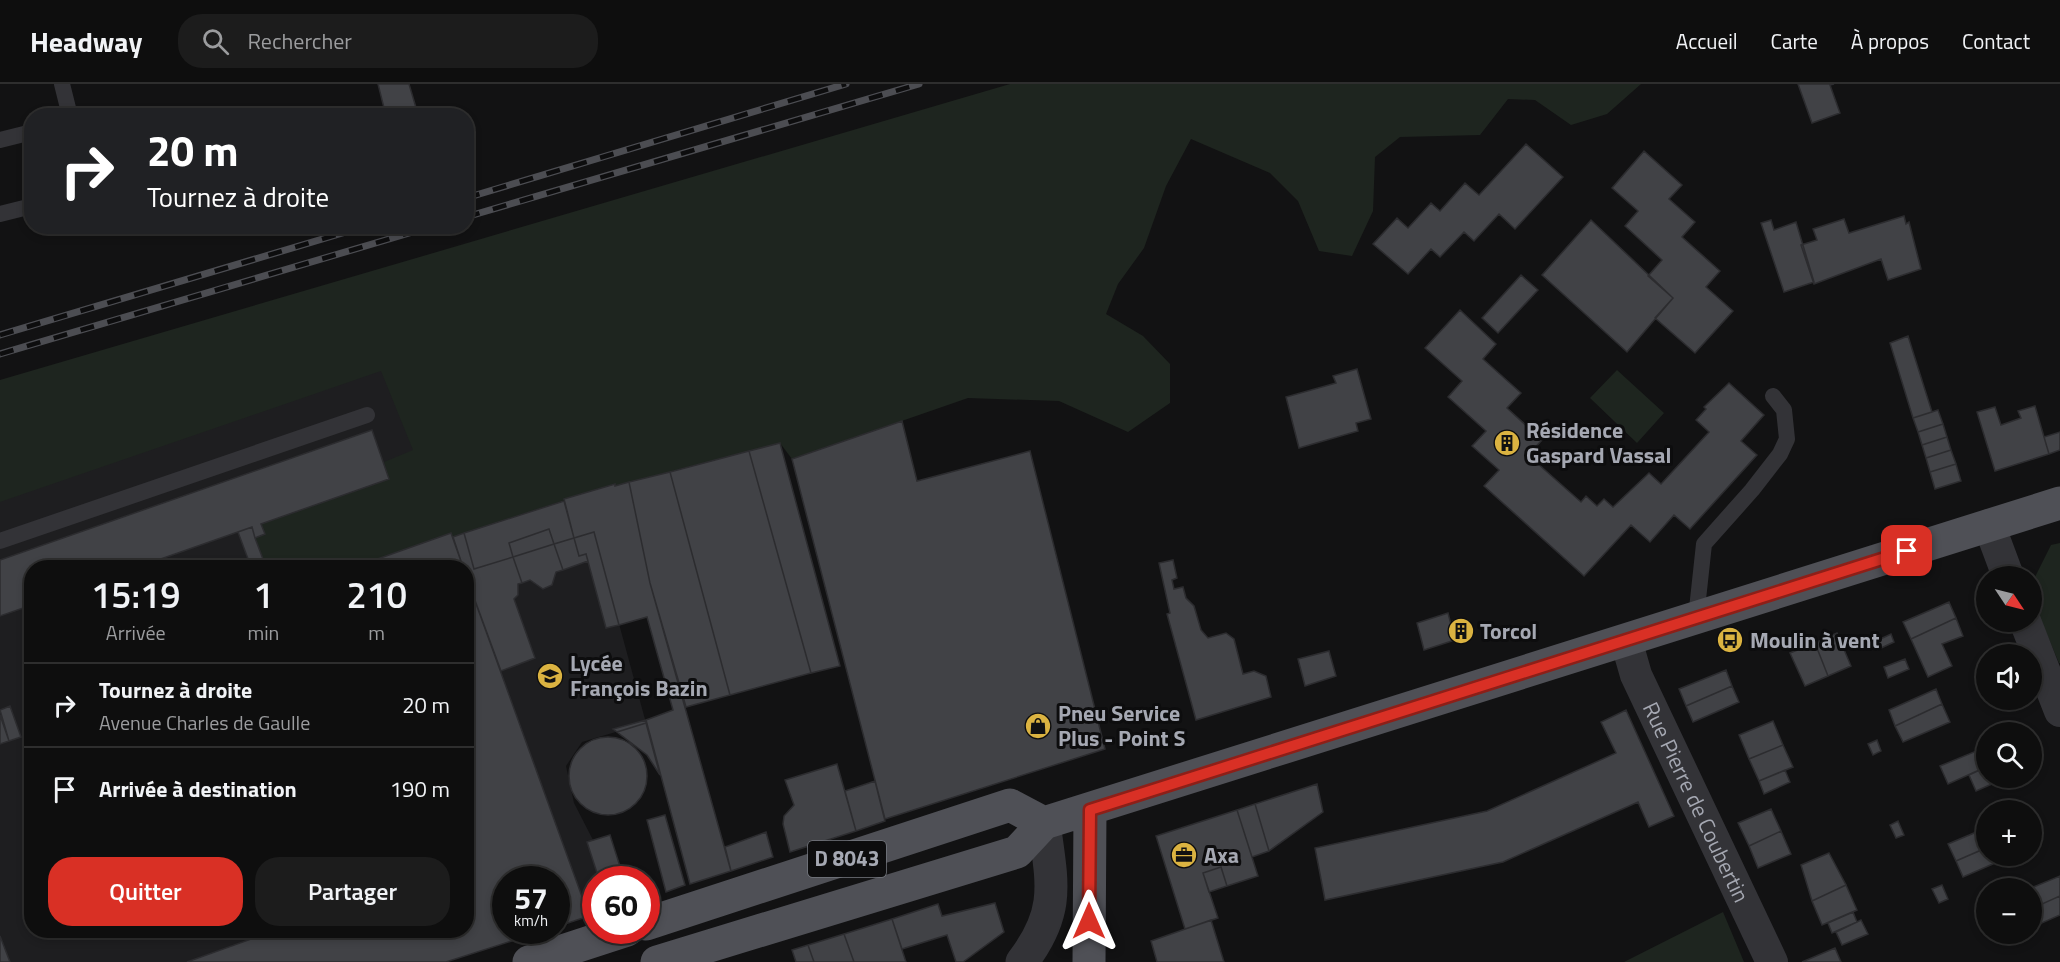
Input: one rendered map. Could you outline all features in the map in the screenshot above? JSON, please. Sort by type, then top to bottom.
[{"type":"main road","name":"D 8043","points":[[657,962],[1017,852],[1044,824],[2060,503]]},
{"type":"main road","name":"D 8043","points":[[660,919],[1010,805],[1044,824]]},
{"type":"main road","points":[[1089,962],[1090,810]]},
{"type":"main road","points":[[529,962],[584,944]]},
{"type":"main road","points":[[638,944],[644,962]]},
{"type":"street","points":[[1989,525],[2004,566]]},
{"type":"street","points":[[2029,632],[2060,711]]},
{"type":"street","name":"Rue Pierre de Coubertin","points":[[1626,640],[1636,675],[1772,962]]},
{"type":"street","points":[[1022,962],[1038,940],[1051,912],[1052,881],[1044,824]]},
{"type":"lane","points":[[62,84],[68,108]]},
{"type":"lane","points":[[0,140],[24,134]]},
{"type":"lane","points":[[0,214],[24,208]]},
{"type":"lane","points":[[1696,618],[1704,544],[1752,490],[1780,454],[1786,439],[1784,410],[1773,396]]},
{"type":"lane","points":[[0,541],[367,415]]},
{"type":"shaded area","points":[[1010,84],[1641,84],[1607,114],[1571,125],[1535,100],[1508,99],[1480,135],[1400,137],[1375,157],[1373,211],[1352,256],[1319,251],[1298,201],[1270,173],[1191,139],[1166,186],[1144,248],[1118,284],[1106,314],[1143,336],[1170,364],[1170,403],[1128,432],[1059,401],[968,398],[792,459],[780,443],[615,486],[614,484],[453,537],[451,534],[375,560],[263,560],[255,538],[264,534],[261,524],[389,479],[384,462],[413,450],[381,371],[0,502],[0,380]]},
{"type":"shaded area","name":"Lycée François Bazin","points":[[404,324],[471,560],[24,560],[24,938],[474,938],[474,569],[594,532],[646,723],[582,742],[566,766],[574,803],[593,840],[610,835],[620,866],[582,866],[582,918],[570,923],[570,866],[492,866],[492,944],[502,944],[446,962],[0,962],[0,433]]},
{"type":"shaded area","points":[[1617,370],[1664,413],[1637,443],[1590,398]]},
{"type":"shaded area","points":[[2060,543],[2060,663],[2042,623],[2040,566],[2051,545]]},
{"type":"shaded area","points":[[1723,912],[1744,962],[1624,962]]},
{"type":"building","points":[[378,84],[409,84],[416,108],[384,108]]},
{"type":"building","points":[[1798,84],[1834,84],[1830,85],[1840,113],[1812,123]]},
{"type":"building","points":[[1526,144],[1563,177],[1515,229],[1499,214],[1474,241],[1464,232],[1440,257],[1431,249],[1408,274],[1373,244],[1397,218],[1408,228],[1431,203],[1440,211],[1465,183],[1479,195]]},
{"type":"building","points":[[1644,151],[1682,185],[1669,199],[1695,222],[1682,237],[1720,271],[1706,287],[1733,311],[1695,353],[1655,318],[1673,298],[1648,276],[1662,260],[1625,226],[1638,211],[1612,188]]},
{"type":"building","points":[[1904,216],[1906,224],[1909,222],[1921,269],[1888,280],[1881,259],[1814,284],[1801,245],[1817,240],[1813,229],[1844,219],[1849,233]]},
{"type":"building","points":[[1591,220],[1673,298],[1627,352],[1542,275]]},
{"type":"building","points":[[1771,220],[1774,230],[1796,222],[1814,282],[1784,292],[1761,223]]},
{"type":"building","points":[[1521,275],[1538,290],[1498,333],[1482,318]]},
{"type":"building","name":"Résidence Gaspard Vassal","points":[[1460,310],[1496,344],[1483,359],[1521,393],[1507,408],[1542,440],[1528,455],[1581,502],[1586,496],[1597,506],[1604,499],[1613,507],[1649,473],[1661,484],[1709,432],[1696,420],[1706,409],[1704,407],[1729,383],[1764,415],[1741,441],[1757,455],[1690,529],[1674,515],[1650,542],[1631,525],[1584,576],[1484,486],[1499,470],[1472,446],[1486,431],[1448,397],[1462,381],[1425,348]]},
{"type":"building","points":[[1908,336],[1932,412],[1913,418],[1890,343]]},
{"type":"building","points":[[1357,369],[1371,419],[1356,423],[1358,431],[1299,448],[1286,397],[1336,383],[1333,376]]},
{"type":"building","points":[[2035,406],[2049,454],[1995,471],[1977,412],[1995,407],[2001,425],[2021,418],[2018,411]]},
{"type":"building","points":[[1938,410],[1943,424],[1918,432],[1913,418]]},
{"type":"building","points":[[902,421],[917,481],[1030,451],[1105,749],[885,819],[792,459]]},
{"type":"building","points":[[1943,424],[1947,437],[1922,445],[1918,432]]},
{"type":"building","points":[[372,430],[389,479],[261,524],[265,534],[255,538],[252,527],[158,560],[24,560],[24,608],[0,616],[0,560]]},
{"type":"building","points":[[2060,432],[2060,450],[2049,454],[2044,437]]},
{"type":"building","points":[[1947,437],[1951,450],[1926,458],[1922,445]]},
{"type":"building","points":[[780,443],[840,666],[811,673],[749,451]]},
{"type":"building","points":[[1951,450],[1956,464],[1930,472],[1926,458]]},
{"type":"building","points":[[749,451],[811,673],[730,695],[670,472]]},
{"type":"building","points":[[1956,464],[1961,481],[1935,489],[1930,472]]},
{"type":"building","points":[[670,472],[730,695],[686,707],[650,583],[629,482]]},
{"type":"building","points":[[629,482],[650,583],[731,871],[690,884],[646,720],[673,710],[647,617],[619,625],[594,532],[574,538],[564,499]]},
{"type":"building","points":[[564,501],[574,538],[554,544],[549,529],[509,543],[513,557],[474,569],[474,560],[472,560],[464,533]]},
{"type":"building","points":[[252,527],[263,560],[248,560],[238,532]]},
{"type":"building","points":[[549,529],[554,544],[513,557],[509,543]]},
{"type":"building","points":[[594,532],[619,625],[606,628],[586,554],[579,556],[574,538]]},
{"type":"building","points":[[451,533],[461,560],[375,560]]},
{"type":"building","points":[[464,533],[472,560],[461,560],[453,537]]},
{"type":"building","points":[[574,538],[579,556],[586,554],[588,561],[563,570],[554,544]]},
{"type":"building","points":[[554,544],[563,570],[556,572],[552,585],[543,589],[530,580],[522,583],[513,557]]},
{"type":"building","points":[[513,557],[522,583],[518,584],[518,595],[514,599],[535,658],[501,671],[474,598],[474,569]]},
{"type":"building","points":[[1173,560],[1177,578],[1172,580],[1174,589],[1183,587],[1186,598],[1194,606],[1201,630],[1208,638],[1226,633],[1234,639],[1243,674],[1254,671],[1266,676],[1271,697],[1196,720],[1167,614],[1170,613],[1159,563]]},
{"type":"building","points":[[474,598],[582,897],[582,918],[570,922],[570,866],[492,866],[492,944],[502,944],[446,962],[187,962],[254,938],[474,938]]},
{"type":"building","points":[[1949,602],[1956,618],[1911,639],[1903,622]]},
{"type":"building","points":[[1448,613],[1455,640],[1424,650],[1417,623]]},
{"type":"building","points":[[1956,618],[1963,636],[1942,644],[1952,666],[1928,677],[1911,639]]},
{"type":"building","name":"Torcol","points":[[1467,621],[1471,635],[1455,640],[1452,626]]},
{"type":"building","points":[[1837,633],[1851,666],[1828,676],[1815,643]]},
{"type":"building","points":[[1891,634],[1894,642],[1877,650],[1874,642]]},
{"type":"building","points":[[1815,643],[1828,676],[1805,686],[1790,653]]},
{"type":"building","points":[[1329,651],[1336,676],[1305,686],[1298,659]]},
{"type":"building","points":[[1905,659],[1909,669],[1888,678],[1884,667]]},
{"type":"building","points":[[1726,670],[1732,686],[1686,706],[1679,689]]},
{"type":"building","points":[[1732,686],[1739,702],[1693,722],[1686,706]]},
{"type":"building","points":[[1936,689],[1942,704],[1895,726],[1889,710]]},
{"type":"building","points":[[1942,704],[1950,722],[1903,742],[1895,726]]},
{"type":"building","points":[[10,706],[21,737],[9,741],[0,710]]},
{"type":"building","points":[[1626,710],[1674,816],[1649,827],[1638,802],[1503,862],[1325,900],[1315,848],[1487,811],[1616,753],[1601,722]]},
{"type":"building","points":[[0,715],[9,741],[0,744]]},
{"type":"building","points":[[646,720],[646,723],[617,732],[613,729]]},
{"type":"building","points":[[1773,721],[1783,745],[1749,759],[1739,735]]},
{"type":"building","points":[[646,723],[660,775],[647,755],[617,732]]},
{"type":"building","points":[[600,737],[616,737],[630,743],[641,754],[647,768],[647,784],[641,798],[630,809],[616,815],[600,815],[586,809],[575,798],[569,784],[569,768],[575,754],[586,743]]},
{"type":"building","points":[[1877,740],[1881,751],[1873,755],[1868,744]]},
{"type":"building","points":[[1783,745],[1793,767],[1759,781],[1749,759]]},
{"type":"building","points":[[1976,751],[1976,771],[1948,784],[1940,766]]},
{"type":"building","points":[[837,764],[856,831],[790,852],[783,824],[784,816],[794,805],[785,780]]},
{"type":"building","points":[[1785,770],[1790,782],[1764,794],[1759,781]]},
{"type":"building","points":[[1976,772],[1976,788],[1983,788],[1976,791],[1969,775]]},
{"type":"building","points":[[875,781],[885,821],[856,831],[845,791]]},
{"type":"building","points":[[1317,784],[1323,812],[1269,851],[1255,804]]},
{"type":"building","points":[[1255,804],[1269,851],[1252,857],[1237,810]]},
{"type":"building","points":[[1771,809],[1781,831],[1749,846],[1738,823]]},
{"type":"building","points":[[1237,810],[1258,876],[1227,886],[1221,867],[1203,873],[1218,918],[1185,929],[1156,836]]},
{"type":"building","points":[[665,815],[685,885],[666,892],[647,820]]},
{"type":"building","points":[[1898,821],[1904,835],[1896,838],[1890,825]]},
{"type":"building","points":[[1781,831],[1791,854],[1758,868],[1749,846]]},
{"type":"building","points":[[766,832],[773,857],[731,871],[725,847]]},
{"type":"building","points":[[1976,832],[1976,852],[1956,861],[1948,844]]},
{"type":"building","points":[[610,835],[620,866],[595,866],[587,842]]},
{"type":"building","points":[[1976,852],[1976,866],[1988,866],[1963,877],[1956,861]]},
{"type":"building","points":[[1829,853],[1846,885],[1812,901],[1801,865]]},
{"type":"building","points":[[1221,867],[1227,886],[1209,892],[1203,873]]},
{"type":"building","points":[[2060,876],[2060,896],[2042,904],[2042,883]]},
{"type":"building","points":[[1846,885],[1857,910],[1822,925],[1812,901]]},
{"type":"building","points":[[1942,885],[1948,899],[1939,903],[1932,889]]},
{"type":"building","points":[[2060,896],[2060,915],[2042,923],[2042,904]]},
{"type":"building","points":[[995,903],[1004,932],[963,962],[956,962],[947,935],[902,949],[892,919],[938,904],[942,916]]},
{"type":"building","points":[[1853,912],[1857,922],[1832,933],[1828,923]]},
{"type":"building","points":[[892,919],[906,962],[854,962],[844,934]]},
{"type":"building","points":[[1211,920],[1224,962],[1157,962],[1151,941]]},
{"type":"building","points":[[1861,920],[1868,934],[1842,945],[1836,932]]},
{"type":"building","points":[[844,934],[854,962],[814,962],[808,945]]},
{"type":"building","points":[[0,936],[10,962],[0,962]]},
{"type":"building","points":[[808,945],[814,962],[796,962],[792,950]]},
{"type":"building","points":[[1835,948],[1841,962],[1802,962]]},
{"type":"railway","points":[[474,196],[846,84]]},
{"type":"railway","points":[[474,215],[919,84]]},
{"type":"railway","points":[[0,335],[339,234]]},
{"type":"railway","points":[[0,354],[406,234]]},
{"type":"place","name":"Résidence Gaspard Vassal","points":[[1507,443]]},
{"type":"place","name":"Torcol","points":[[1461,631]]},
{"type":"place","name":"Moulin à vent","points":[[1730,640]]},
{"type":"place","name":"Lycée François Bazin","points":[[550,676]]},
{"type":"place","name":"Pneu Service Plus - Point S","points":[[1038,726]]},
{"type":"place","name":"Axa","points":[[1184,855]]},
{"type":"route","points":[[1089,921],[1090,810],[1907,551]]}]
